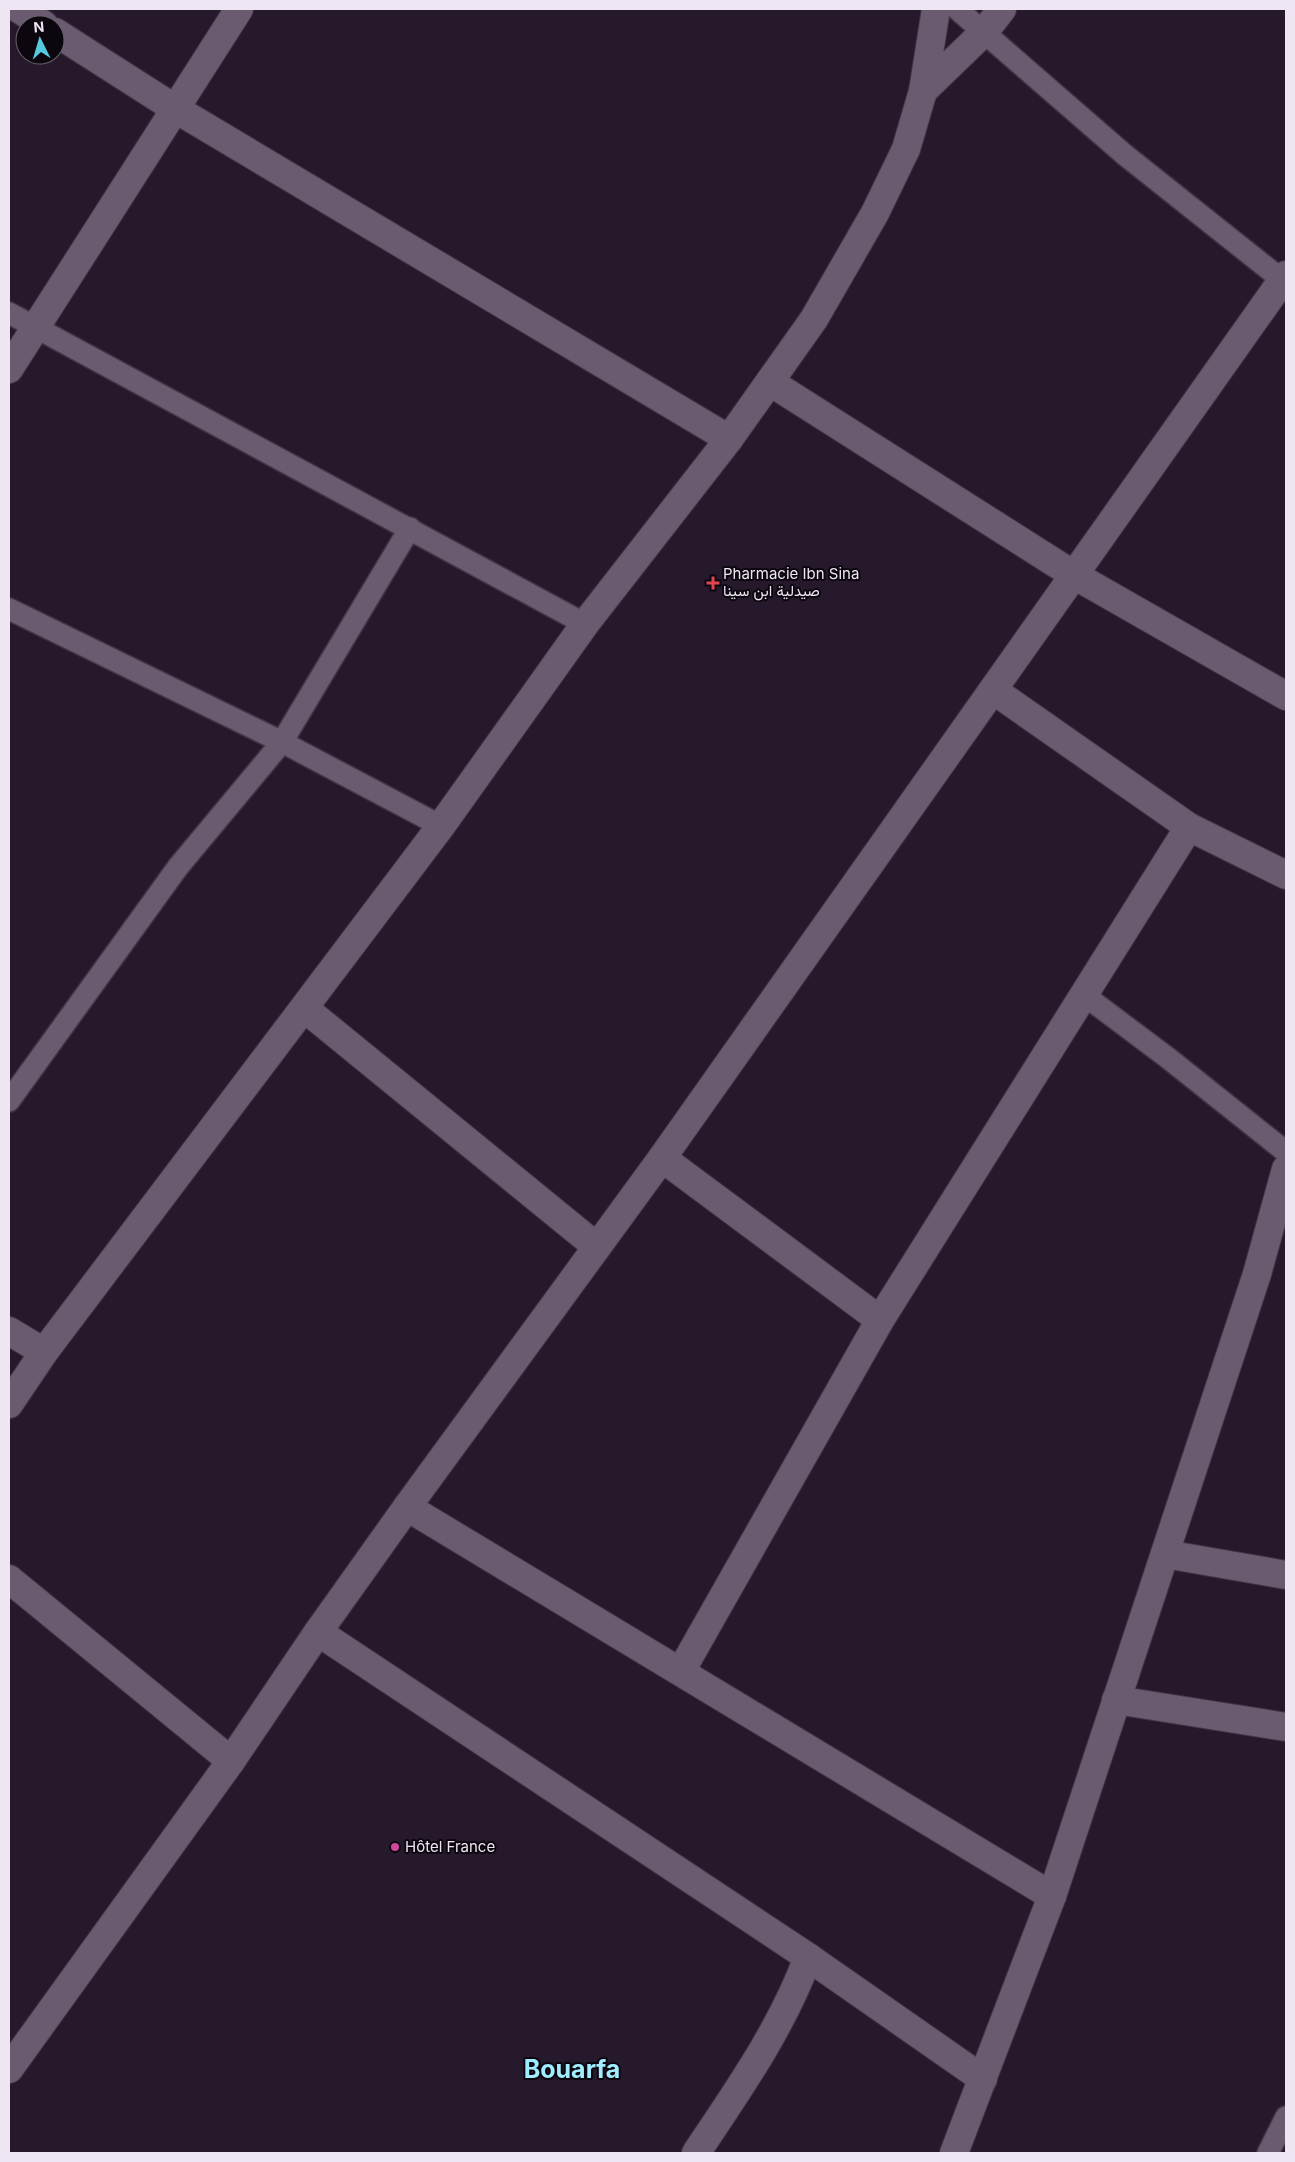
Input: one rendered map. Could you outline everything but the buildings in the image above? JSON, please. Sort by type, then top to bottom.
[{"type":"street","points":[[9,369],[239,9]]},
{"type":"street","points":[[9,1404],[44,1352],[441,826],[585,624],[729,439],[814,319],[875,213],[906,149],[923,91],[936,9]]},
{"type":"street","points":[[923,91],[984,32],[1002,9]]},
{"type":"street","points":[[65,38],[174,108],[729,439]]},
{"type":"street","points":[[9,2068],[231,1761],[318,1632],[407,1507],[662,1158],[1285,280]]},
{"type":"street","points":[[770,382],[1074,575],[1286,696]]},
{"type":"street","points":[[993,690],[1189,827],[1286,875]]},
{"type":"street","points":[[681,1671],[880,1320],[1189,827]]},
{"type":"street","points":[[304,1008],[597,1247]]},
{"type":"street","points":[[662,1158],[880,1320]]},
{"type":"street","points":[[954,2153],[1052,1896],[1257,1274],[1286,1169]]},
{"type":"street","points":[[9,1331],[44,1352]]},
{"type":"street","points":[[407,1507],[1052,1896]]},
{"type":"street","points":[[1165,1554],[1286,1575]]},
{"type":"street","points":[[9,1579],[231,1761]]},
{"type":"street","points":[[318,1632],[808,1957],[983,2079]]},
{"type":"street","points":[[1116,1700],[1286,1727]]},
{"type":"street","points":[[696,2153],[770,2037],[788,2005],[808,1957]]},
{"type":"lane","points":[[957,9],[1125,155],[1285,280]]},
{"type":"lane","points":[[9,313],[585,624]]},
{"type":"lane","points":[[9,1101],[178,867],[282,742],[410,528]]},
{"type":"lane","points":[[9,609],[282,742],[441,826]]},
{"type":"lane","points":[[1084,995],[1168,1058],[1286,1152]]},
{"type":"lane","points":[[1268,2153],[1286,2116]]},
{"type":"place","name":"Pharmacie Ibn Sina صيدلية ابن سينا","points":[[713,583]]},
{"type":"place","name":"Hôtel France","points":[[395,1847]]},
{"type":"district","name":"Bouarfa","points":[[572,2069]]}]
